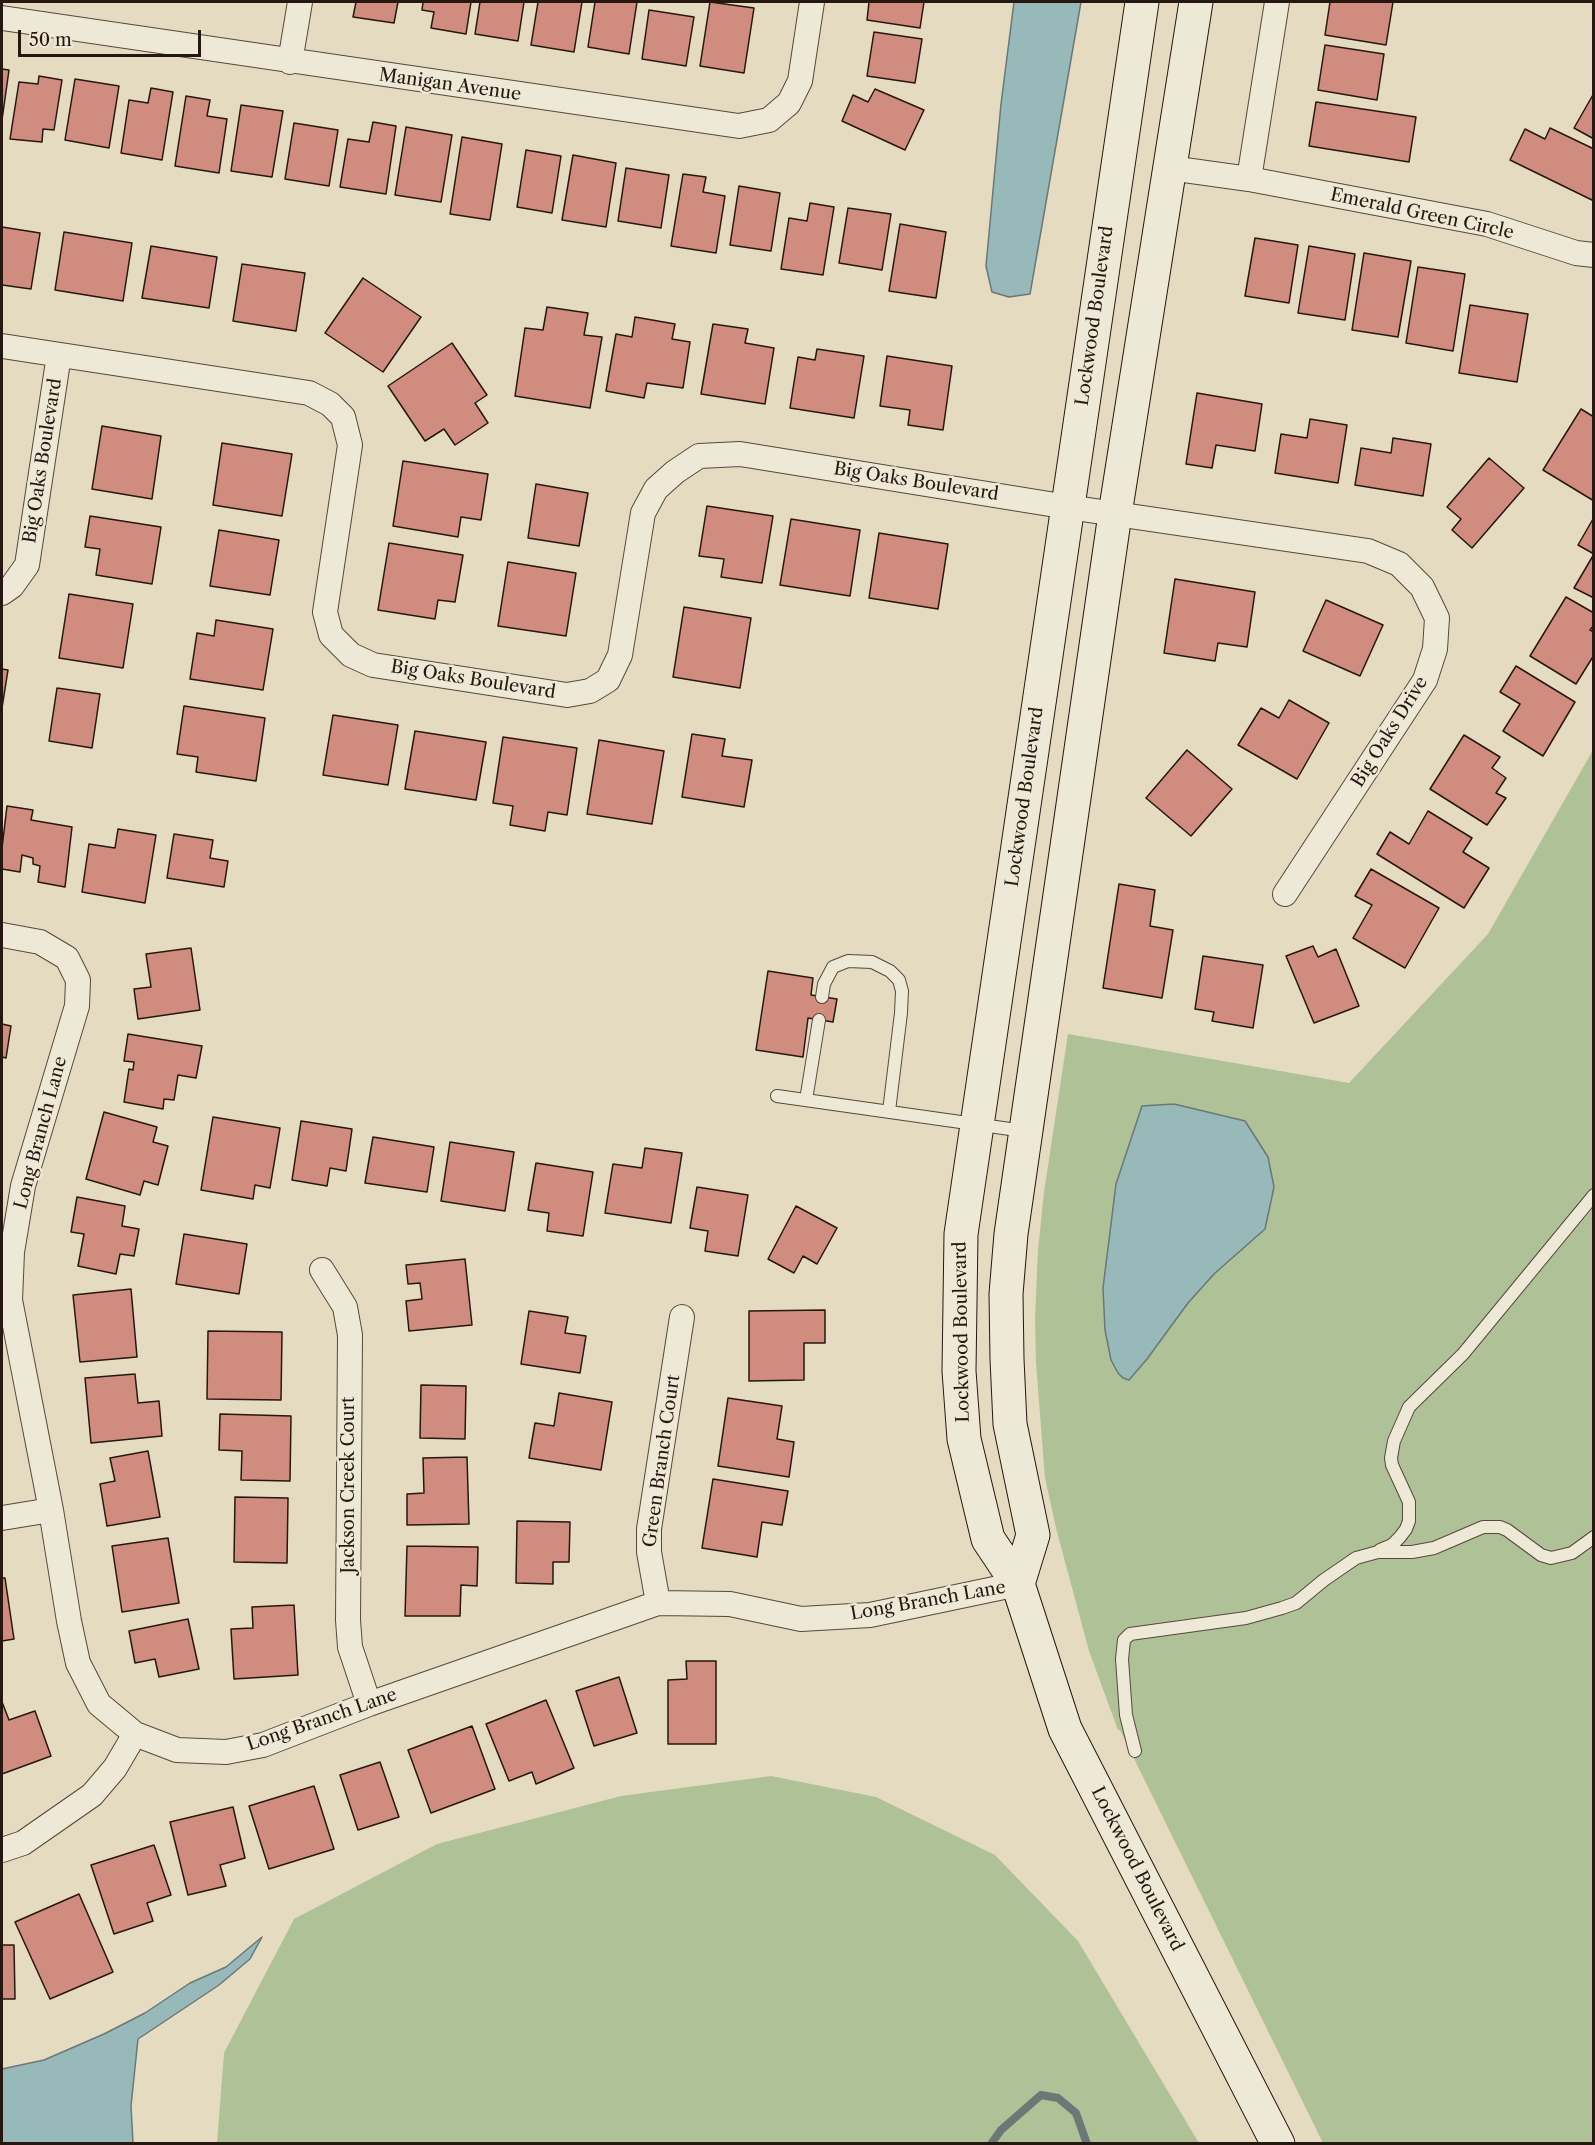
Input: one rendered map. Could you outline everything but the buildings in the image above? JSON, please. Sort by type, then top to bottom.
[{"type":"main road","name":"Lockwood Boulevard","points":[[1142,2],[961,1234],[959,1371],[964,1439],[988,1539],[1018,1584],[1065,1729],[1278,2144]]},
{"type":"main road","points":[[1018,1584],[1033,1535],[1010,1424],[1006,1294],[1011,1234],[1115,514],[1196,2]]},
{"type":"street","points":[[290,62],[300,2]]},
{"type":"street","name":"Manigan Avenue","points":[[2,18],[739,126],[769,120],[789,103],[800,81],[812,2]]},
{"type":"street","points":[[1249,179],[1277,2]]},
{"type":"street","name":"Emerald Green Circle","points":[[1170,168],[1249,179],[1488,224],[1576,253],[1593,255]]},
{"type":"street","name":"Big Oaks Boulevard","points":[[2,346],[309,393],[330,404],[343,417],[350,445],[325,612],[331,635],[351,655],[373,665],[567,695],[590,691],[608,680],[620,655],[643,513],[656,489],[675,472],[699,456],[740,454],[1115,514]]},
{"type":"street","name":"Big Oaks Boulevard","points":[[2,593],[12,586],[27,565],[59,355]]},
{"type":"street","name":"Big Oaks Drive","points":[[1115,514],[1368,551],[1400,564],[1422,587],[1437,618],[1435,649],[1425,680],[1285,894]]},
{"type":"street","name":"Long Branch Lane","points":[[2,935],[40,942],[67,958],[78,980],[77,1006],[23,1186],[12,1252],[10,1300],[78,1663],[99,1704],[135,1734],[177,1750],[226,1752],[263,1745],[369,1704],[658,1603],[730,1604],[801,1619],[824,1618],[870,1615],[1018,1584]]},
{"type":"street","name":"Jackson Creek Court","points":[[322,1270],[345,1307],[350,1335],[348,1620],[350,1647],[369,1704]]},
{"type":"street","name":"Green Branch Court","points":[[658,1603],[649,1552],[649,1529],[682,1317]]},
{"type":"street","points":[[2,1518],[51,1510]]},
{"type":"street","points":[[2,1850],[23,1843],[92,1795],[115,1768],[135,1734]]},
{"type":"lane","points":[[822,997],[824,984],[833,967],[848,961],[872,962],[890,971],[898,980],[902,991],[901,1013],[889,1111]]},
{"type":"lane","points":[[806,1100],[819,1020]]},
{"type":"lane","points":[[777,1096],[1026,1131]]},
{"type":"lane","points":[[1135,1751],[1126,1715],[1122,1659],[1126,1637],[1137,1633],[1246,1618],[1296,1604],[1324,1580],[1356,1558],[1392,1545],[1406,1529],[1409,1521],[1409,1502],[1391,1458],[1398,1431],[1409,1407],[1463,1354],[1593,1195]]},
{"type":"lane","points":[[1378,1551],[1412,1552],[1434,1548],[1483,1527],[1500,1527],[1541,1555],[1551,1557],[1572,1553],[1593,1537]]},
{"type":"green space","points":[[1593,750],[1593,2143],[1323,2143],[1118,1730],[1089,1651],[1057,1532],[1045,1478],[1035,1320],[1038,1250],[1044,1192],[1068,1034],[1349,1083],[1488,934]]},
{"type":"green space","points":[[771,1776],[876,1797],[995,1855],[1078,1941],[1199,2143],[217,2143],[224,2053],[294,1919],[437,1844],[621,1796]]},
{"type":"water","points":[[1014,2],[1081,2],[1030,294],[1009,297],[992,292],[986,266],[1001,104]]},
{"type":"water","points":[[1174,1104],[1245,1121],[1268,1157],[1274,1187],[1265,1229],[1214,1274],[1188,1303],[1129,1380],[1118,1373],[1111,1360],[1105,1330],[1103,1288],[1116,1184],[1142,1106]]},
{"type":"water","points":[[262,1937],[250,1959],[219,1985],[138,2039],[131,2106],[133,2143],[2,2143],[2,2069],[44,2060],[104,2034],[145,2013],[190,1983],[226,1967]]},
{"type":"waterway","points":[[991,2144],[1001,2130],[1041,2095],[1058,2098],[1076,2113],[1087,2144]]}]
